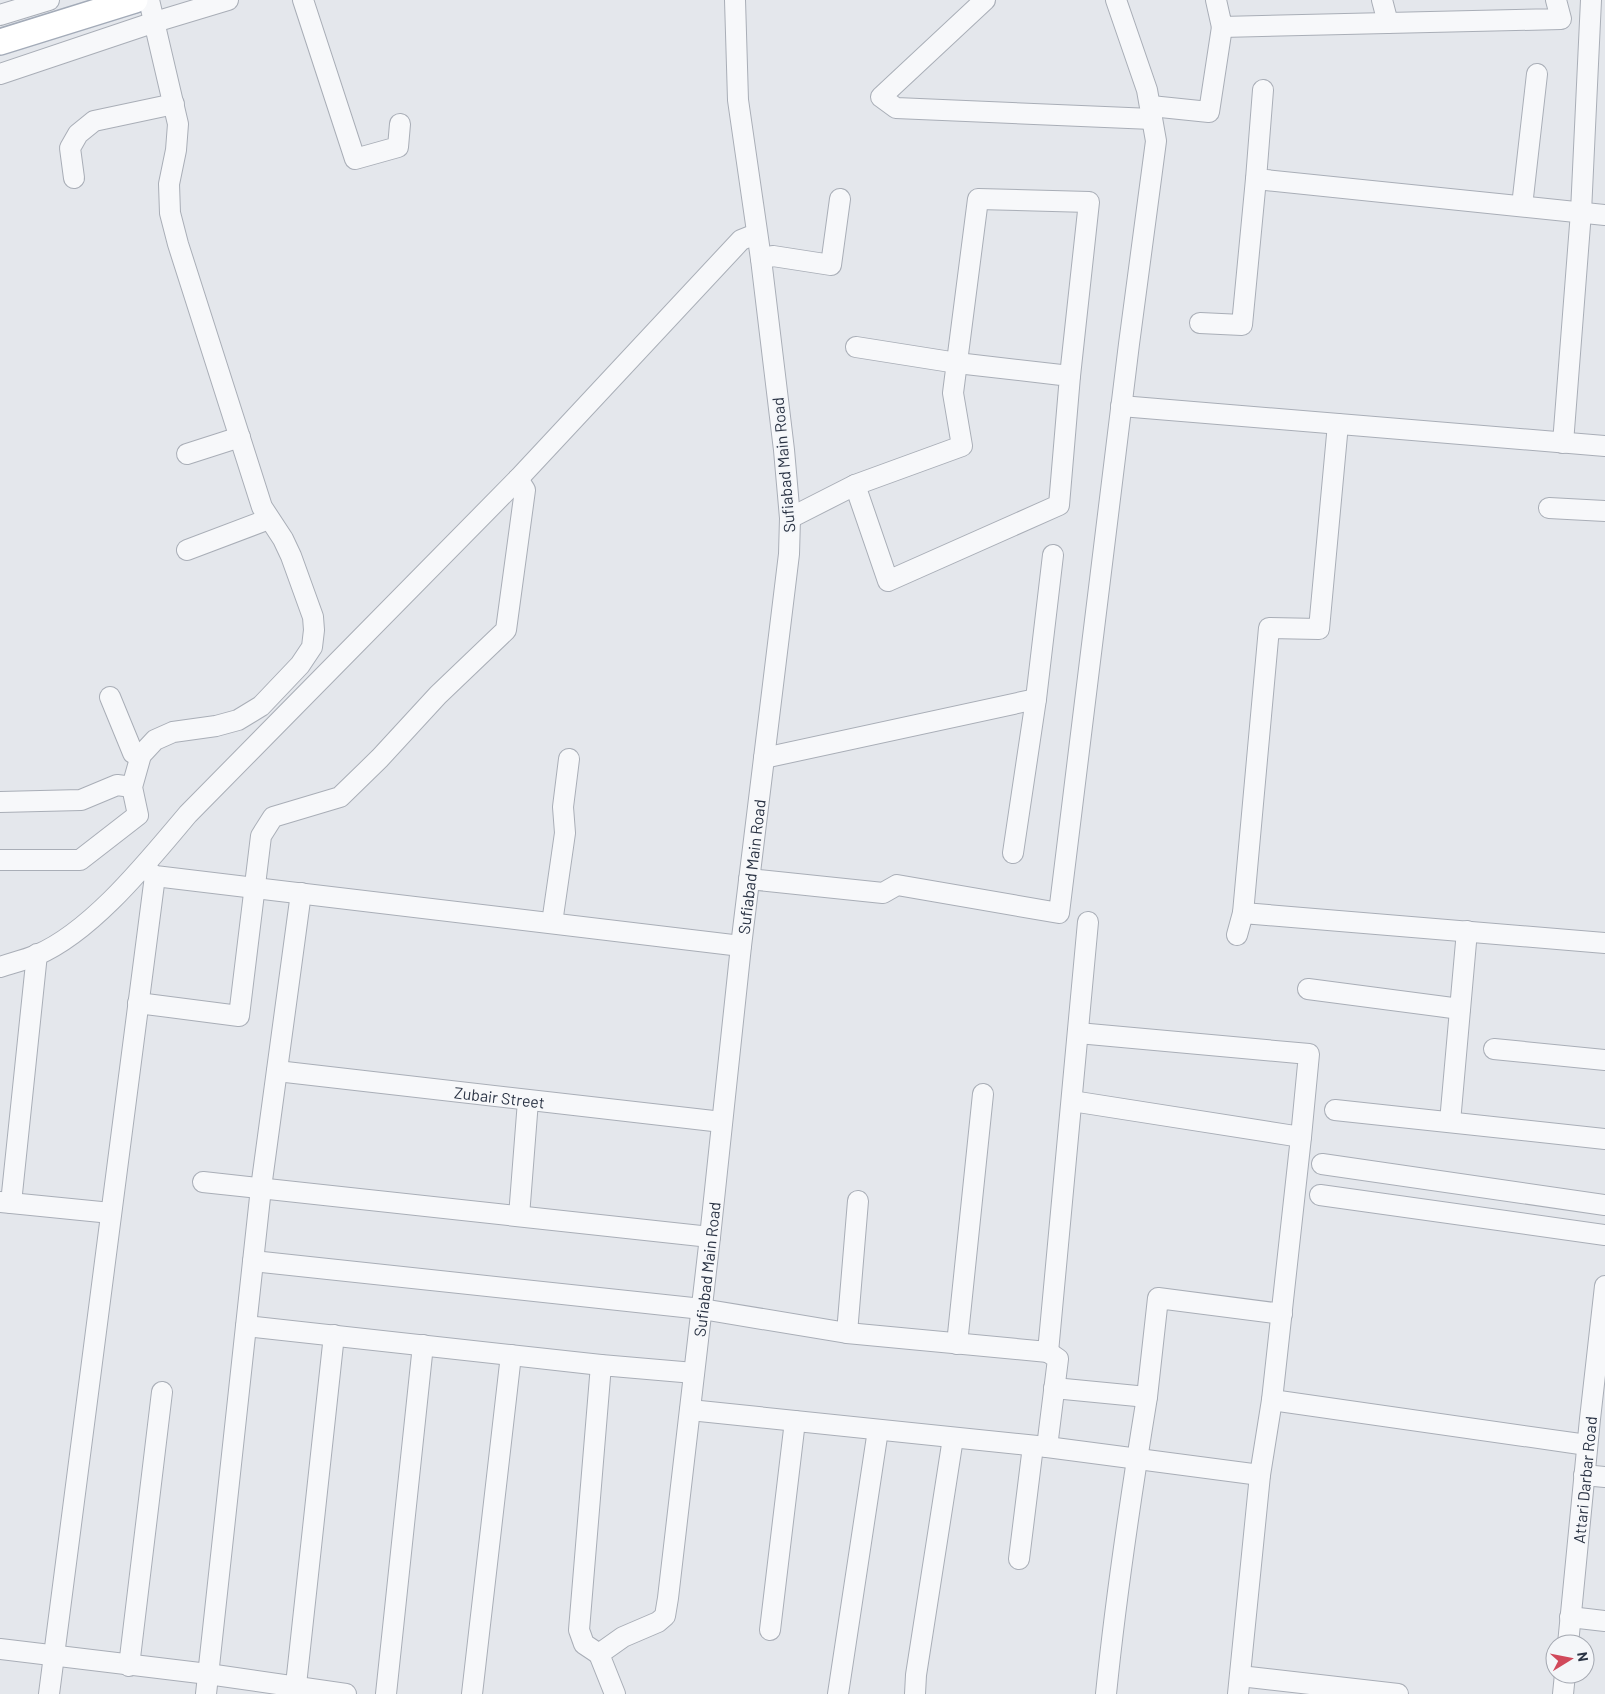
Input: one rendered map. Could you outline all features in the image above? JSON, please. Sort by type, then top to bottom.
[{"type":"main road","points":[[0,42],[135,0]]},
{"type":"street","points":[[0,15],[49,0]]},
{"type":"street","points":[[0,860],[80,860],[138,815],[132,787],[141,755],[155,740],[173,732],[216,726],[238,720],[261,706],[300,665],[312,647],[313,617],[291,556],[283,539],[262,507],[170,213],[169,184],[176,150],[178,124],[149,0]]},
{"type":"street","points":[[0,74],[155,22],[228,0]]},
{"type":"street","points":[[303,0],[355,160],[398,147],[400,124]]},
{"type":"street","name":"Sufiabad Main Road","points":[[599,1654],[623,1638],[658,1622],[665,1616],[702,1310],[741,946],[789,554],[790,518],[784,450],[761,259],[738,100],[735,0]]},
{"type":"street","points":[[749,879],[883,893],[897,886],[1059,913],[1121,406],[1156,140],[1147,90],[1116,0]]},
{"type":"street","points":[[975,4],[880,97],[896,108],[1152,113],[1209,112],[1222,27],[1216,0]]},
{"type":"street","points":[[1382,0],[1388,23]]},
{"type":"street","points":[[1222,27],[1561,19],[1556,0]]},
{"type":"street","points":[[1564,443],[1581,212],[1596,61],[1591,0]]},
{"type":"street","points":[[1522,206],[1537,74]]},
{"type":"street","points":[[1200,323],[1242,325],[1263,90]]},
{"type":"street","points":[[74,178],[70,148],[78,134],[94,121],[174,104]]},
{"type":"street","points":[[1256,179],[1605,214]]},
{"type":"street","points":[[790,518],[854,485],[962,446],[953,393],[978,199],[1089,202],[1070,376],[1059,505],[888,581],[854,485]]},
{"type":"street","points":[[761,259],[773,256],[831,265],[840,200]]},
{"type":"street","points":[[0,967],[38,954],[69,936],[148,871],[188,814],[518,479],[741,240],[756,234]]},
{"type":"street","points":[[856,347],[957,363],[1070,376]]},
{"type":"street","points":[[1121,406],[1605,446]]},
{"type":"street","points":[[1237,935],[1243,913],[1269,628],[1319,629],[1338,424]]},
{"type":"street","points":[[187,454],[240,437]]},
{"type":"street","points":[[138,1003],[239,1016],[261,836],[273,817],[340,797],[380,758],[438,695],[506,630],[525,490],[518,479]]},
{"type":"street","points":[[1550,508],[1605,511]]},
{"type":"street","points":[[187,550],[269,519]]},
{"type":"street","points":[[1013,853],[1036,700],[1053,555]]},
{"type":"street","points":[[110,697],[133,753],[141,755]]},
{"type":"street","points":[[764,758],[1036,700]]},
{"type":"street","points":[[552,924],[565,833],[563,807],[569,760]]},
{"type":"street","points":[[0,802],[81,800],[117,785],[132,787]]},
{"type":"street","points":[[148,871],[255,888],[741,946]]},
{"type":"street","points":[[49,1694],[138,1003],[148,871]]},
{"type":"street","points":[[206,1694],[261,1188],[301,893]]},
{"type":"street","points":[[1243,913],[1605,943]]},
{"type":"street","points":[[1048,1352],[1088,922]]},
{"type":"street","points":[[1450,1122],[1467,931]]},
{"type":"street","points":[[38,954],[6,1202],[111,1213]]},
{"type":"street","points":[[1308,989],[1460,1009]]},
{"type":"street","points":[[1078,1033],[1309,1054],[1272,1400],[1260,1475],[1239,1685],[1398,1694]]},
{"type":"street","points":[[1494,1049],[1605,1060]]},
{"type":"street","name":"Zubair Street","points":[[277,1071],[722,1122]]},
{"type":"street","points":[[958,1344],[983,1094]]},
{"type":"street","points":[[519,1216],[528,1101]]},
{"type":"street","points":[[1072,1102],[1301,1137]]},
{"type":"street","points":[[1335,1110],[1605,1139]]},
{"type":"street","points":[[1322,1164],[1605,1204]]},
{"type":"street","points":[[203,1182],[710,1237]]},
{"type":"street","points":[[1320,1195],[1605,1235]]},
{"type":"street","points":[[847,1333],[858,1201]]},
{"type":"street","points":[[253,1261],[702,1310],[847,1333],[1048,1352],[1058,1359],[1054,1388],[1040,1446],[1019,1559]]},
{"type":"street","name":"Attari Darbar Road","points":[[1569,1634],[1587,1444],[1605,1286]]},
{"type":"street","points":[[1106,1694],[1147,1397],[1158,1298],[1282,1314]]},
{"type":"street","points":[[246,1326],[601,1365],[694,1373]]},
{"type":"street","points":[[296,1690],[334,1336]]},
{"type":"street","points":[[386,1694],[423,1345]]},
{"type":"street","points":[[472,1694],[511,1355]]},
{"type":"street","points":[[601,1365],[579,1630],[584,1644],[599,1654],[615,1694]]},
{"type":"street","points":[[1054,1388],[1147,1397]]},
{"type":"street","points":[[130,1666],[162,1392]]},
{"type":"street","points":[[1272,1400],[1587,1444]]},
{"type":"street","points":[[690,1410],[1040,1446],[1260,1475]]},
{"type":"street","points":[[770,1630],[796,1421]]},
{"type":"street","points":[[838,1694],[878,1430]]},
{"type":"street","points":[[915,1694],[916,1675],[954,1438]]},
{"type":"street","points":[[1584,1475],[1605,1477]]},
{"type":"street","points":[[1570,1617],[1605,1621]]},
{"type":"street","points":[[0,1649],[208,1674],[296,1690],[346,1694]]}]
